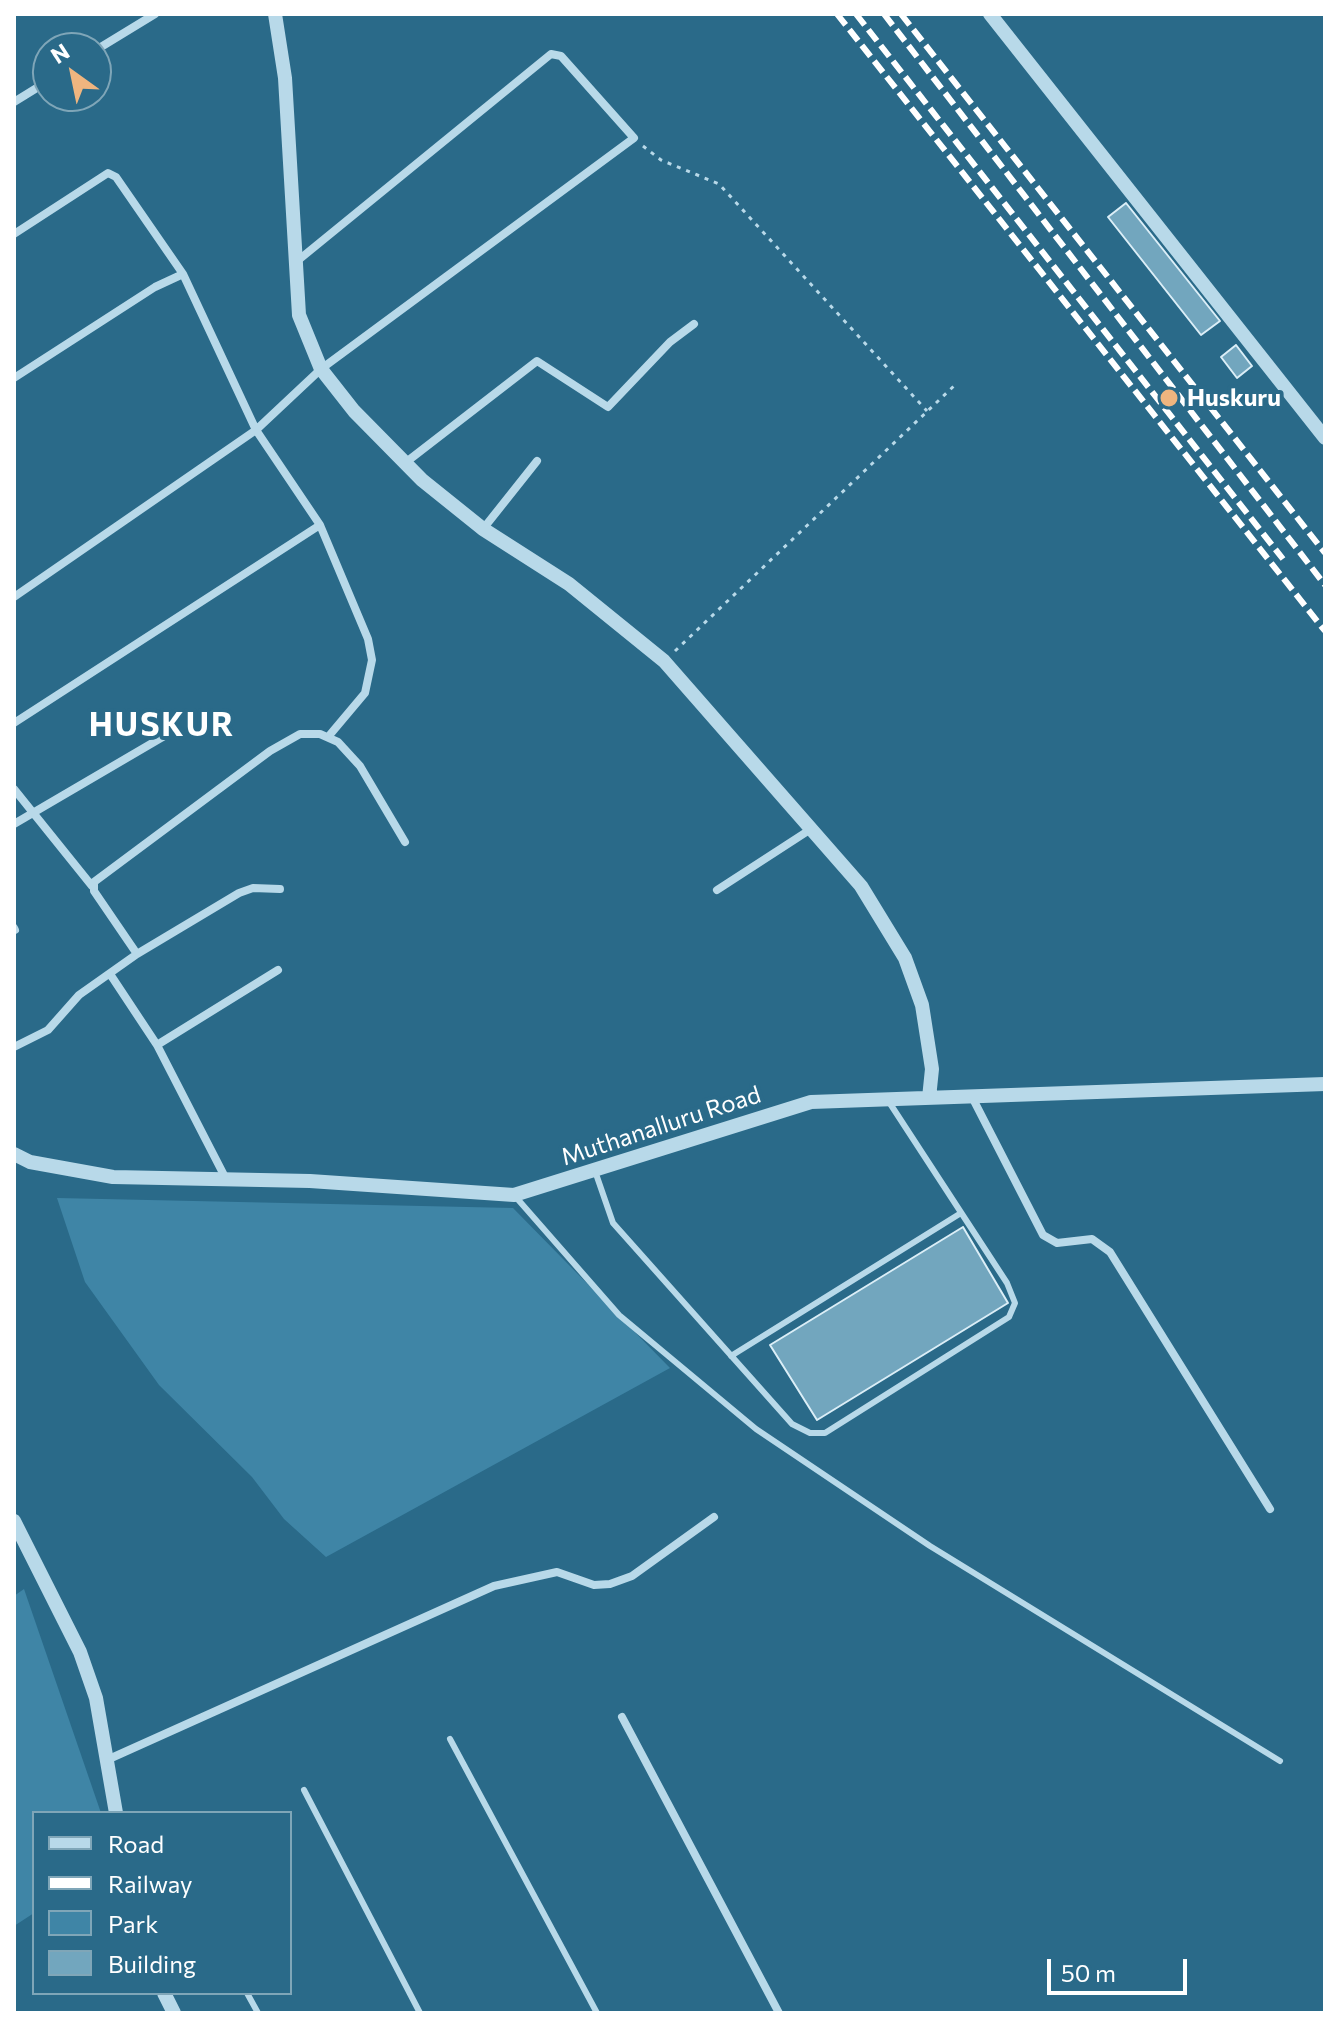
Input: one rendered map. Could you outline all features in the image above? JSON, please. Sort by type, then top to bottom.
[{"type":"street","points":[[112,40],[155,14]]},
{"type":"street","points":[[275,14],[285,78],[299,315],[321,369],[354,411],[405,463],[483,529],[569,584],[664,661],[861,886],[905,958],[922,1005],[932,1069],[929,1098]]},
{"type":"street","points":[[990,14],[1325,438]]},
{"type":"street","points":[[14,597],[256,430],[321,369],[634,138],[561,56],[551,54],[296,262]]},
{"type":"street","points":[[14,234],[108,173],[116,177],[183,274],[256,430],[320,525],[368,639],[372,660],[365,693],[328,737]]},
{"type":"street","points":[[14,378],[155,287],[183,274]]},
{"type":"street","points":[[405,463],[537,361],[608,407],[670,342],[694,324]]},
{"type":"street","points":[[483,529],[537,461]]},
{"type":"street","points":[[14,723],[320,525]]},
{"type":"street","points":[[92,886],[270,751],[300,734],[320,734],[338,742],[360,766],[405,842]]},
{"type":"street","points":[[14,824],[31,811],[166,735]]},
{"type":"street","points":[[14,789],[92,886],[137,954]]},
{"type":"street","points":[[717,890],[811,829]]},
{"type":"street","points":[[14,1047],[48,1030],[68,1005],[137,954],[246,889],[280,889]]},
{"type":"street","points":[[157,1045],[278,970]]},
{"type":"street","points":[[110,974],[157,1045],[227,1182]]},
{"type":"street","name":"Muthanalluru Road","points":[[14,1154],[30,1162],[113,1177],[227,1182],[310,1181],[514,1195],[811,1102],[1325,1084]]},
{"type":"street","points":[[972,1097],[1043,1235],[1057,1243],[1092,1239],[1110,1252],[1270,1509]]},
{"type":"street","points":[[109,1759],[494,1586],[557,1572],[594,1585],[621,1580],[714,1517]]},
{"type":"street","points":[[14,1521],[80,1652],[96,1698],[116,1811]]},
{"type":"street","points":[[622,1717],[779,2013]]},
{"type":"street","points":[[165,1995],[174,2013]]},
{"type":"lane","points":[[595,1170],[613,1223],[792,1424],[810,1433],[825,1433],[1009,1317],[1015,1303],[1007,1283],[887,1099]]},
{"type":"lane","points":[[514,1195],[619,1315],[756,1429],[930,1546],[1280,1761]]},
{"type":"lane","points":[[731,1356],[961,1213]]},
{"type":"lane","points":[[450,1739],[597,2013]]},
{"type":"lane","points":[[304,1790],[420,2013]]},
{"type":"lane","points":[[248,1995],[258,2013]]},
{"type":"path","points":[[634,138],[661,160],[719,184],[927,411]]},
{"type":"path","points":[[664,661],[956,384]]},
{"type":"green space","points":[[57,1198],[513,1208],[670,1368],[326,1557],[284,1519],[252,1477],[159,1385],[85,1282]]},
{"type":"green space","points":[[24,1589],[100,1811],[32,1811],[32,1914],[14,1926],[14,1596]]},
{"type":"building","points":[[1126,203],[1220,321],[1201,335],[1108,217]]},
{"type":"building","points":[[1236,345],[1252,366],[1237,378],[1221,357]]},
{"type":"building","points":[[963,1227],[1008,1303],[817,1420],[770,1345]]},
{"type":"railway","points":[[837,14],[1325,631]]},
{"type":"railway","points":[[856,14],[1283,559]]},
{"type":"railway","points":[[884,14],[1325,585]]},
{"type":"railway","points":[[901,14],[1325,553]]},
{"type":"place","name":"Huskuru","points":[[1169,398]]},
{"type":"district","name":"HUSKUR","points":[[162,725]]}]
